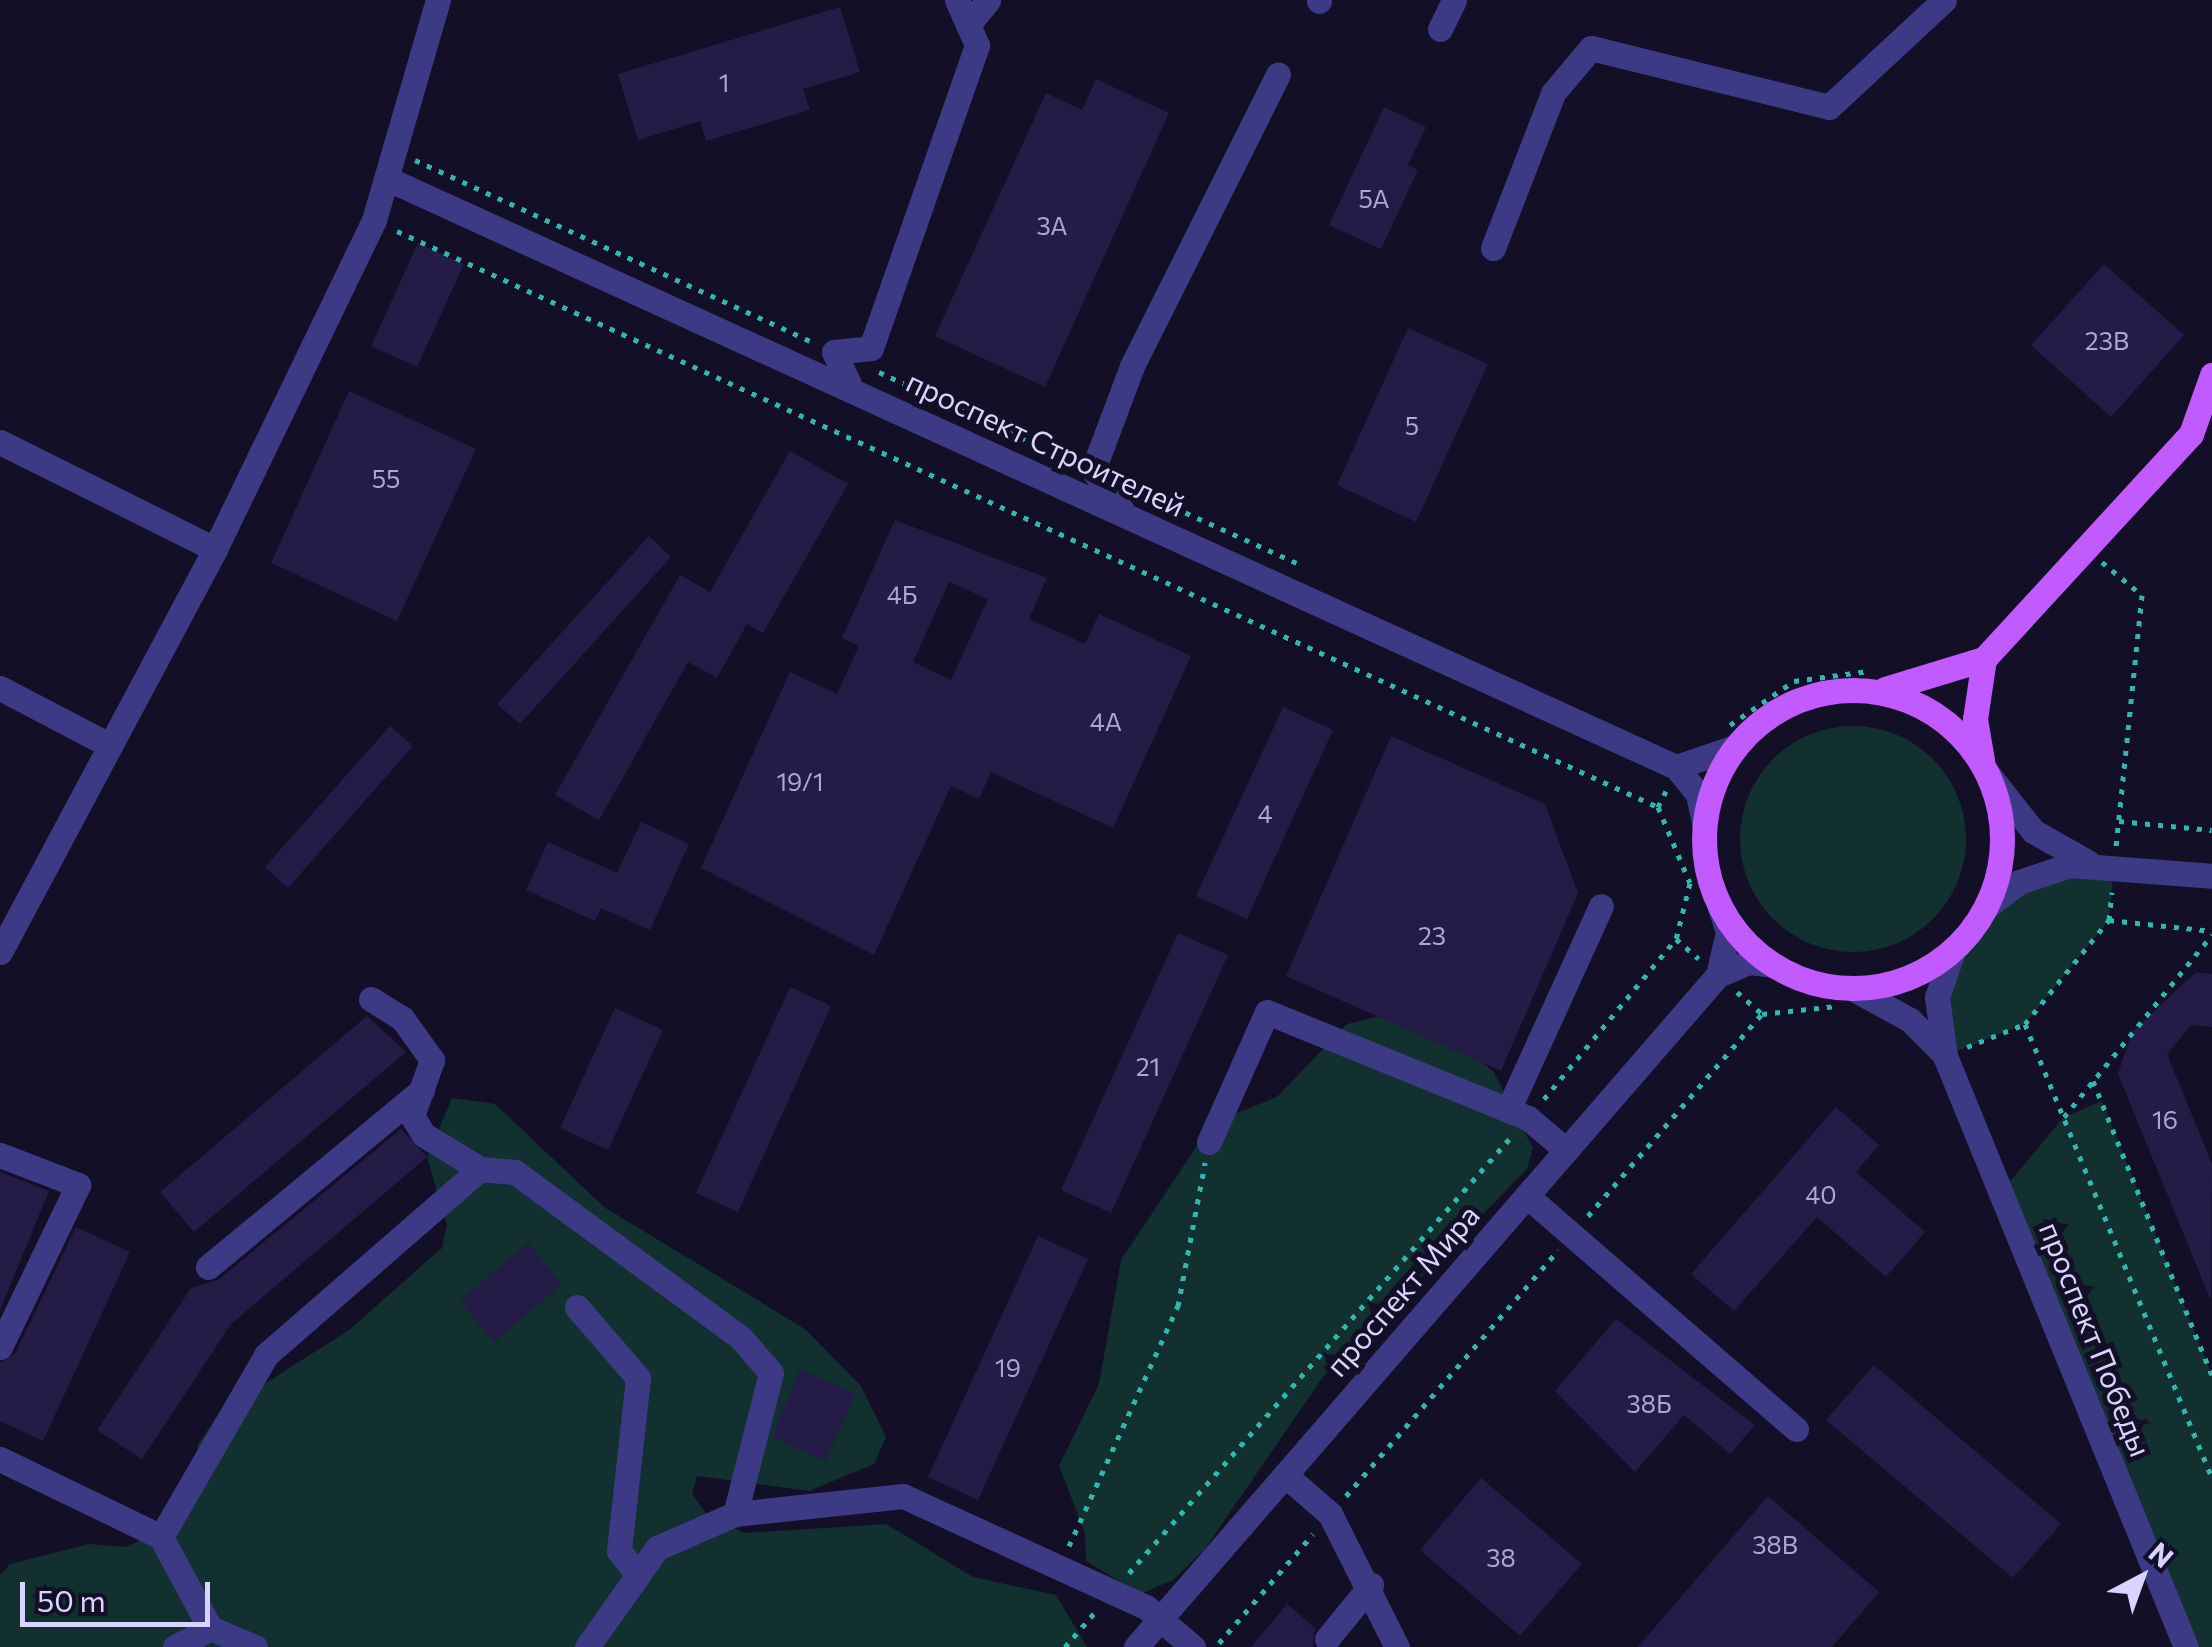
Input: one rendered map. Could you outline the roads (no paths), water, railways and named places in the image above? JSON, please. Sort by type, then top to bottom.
[{"type":"main road","points":[[1984,659],[1975,719],[2002,855],[1986,907],[1952,951],[1906,979],[1852,988],[1773,965],[1718,904],[1704,823],[1728,740],[1788,705],[1854,690],[1928,682],[1984,659],[2191,434],[2212,376]]},
{"type":"main road","points":[[1854,690],[1933,713],[1988,774]]},
{"type":"street","points":[[852,390],[834,352],[871,348],[977,46],[957,0]]},
{"type":"street","points":[[968,25],[988,0]]},
{"type":"street","points":[[1440,29],[1454,0]]},
{"type":"street","points":[[1493,248],[1554,93],[1591,48],[1829,107],[1944,0]]},
{"type":"street","points":[[0,952],[104,744],[215,550],[374,220],[438,6]]},
{"type":"street","points":[[1126,516],[1093,470],[1132,366],[1278,75]]},
{"type":"street","name":"проспект Строителей","points":[[388,179],[1676,767]]},
{"type":"street","points":[[2191,434],[2212,412]]},
{"type":"street","points":[[0,442],[215,550]]},
{"type":"street","points":[[0,688],[104,744]]},
{"type":"street","points":[[1704,823],[1698,794],[1676,767],[1728,740]]},
{"type":"street","points":[[1988,774],[2033,831],[2089,864]]},
{"type":"street","points":[[1986,907],[2035,874],[2089,864],[2212,876]]},
{"type":"street","points":[[1718,904],[1728,932],[1718,975]]},
{"type":"street","points":[[1518,1114],[1600,906]]},
{"type":"street","points":[[1946,1056],[1937,997],[1952,951]]},
{"type":"street","points":[[1718,975],[1749,962],[1773,965]]},
{"type":"street","name":"проспект Мира","points":[[1136,1647],[1718,975]]},
{"type":"street","points":[[1852,988],[1910,1020],[1946,1056]]},
{"type":"street","points":[[371,999],[422,1040],[432,1060],[412,1116],[424,1135],[480,1169],[516,1172],[741,1338],[771,1373],[735,1514]]},
{"type":"street","points":[[1208,1142],[1267,1012],[1518,1114],[1566,1150]]},
{"type":"street","name":"проспект Победы","points":[[1946,1056],[2186,1647]]},
{"type":"street","points":[[208,1266],[422,1090]]},
{"type":"street","points":[[0,1154],[78,1185],[0,1347]]},
{"type":"street","points":[[161,1537],[266,1355],[480,1169]]},
{"type":"street","points":[[1527,1196],[1796,1428]]},
{"type":"street","points":[[577,1307],[638,1378],[619,1550],[638,1575]]},
{"type":"street","points":[[0,1460],[161,1537],[210,1628],[254,1647]]},
{"type":"street","points":[[1285,1475],[1330,1514],[1372,1585],[1397,1647]]},
{"type":"street","points":[[588,1647],[657,1548],[735,1514],[903,1496],[1113,1592],[1160,1619],[1192,1647]]},
{"type":"street","points":[[1327,1638],[1372,1585]]},
{"type":"street","points":[[175,1647],[210,1628]]}]
